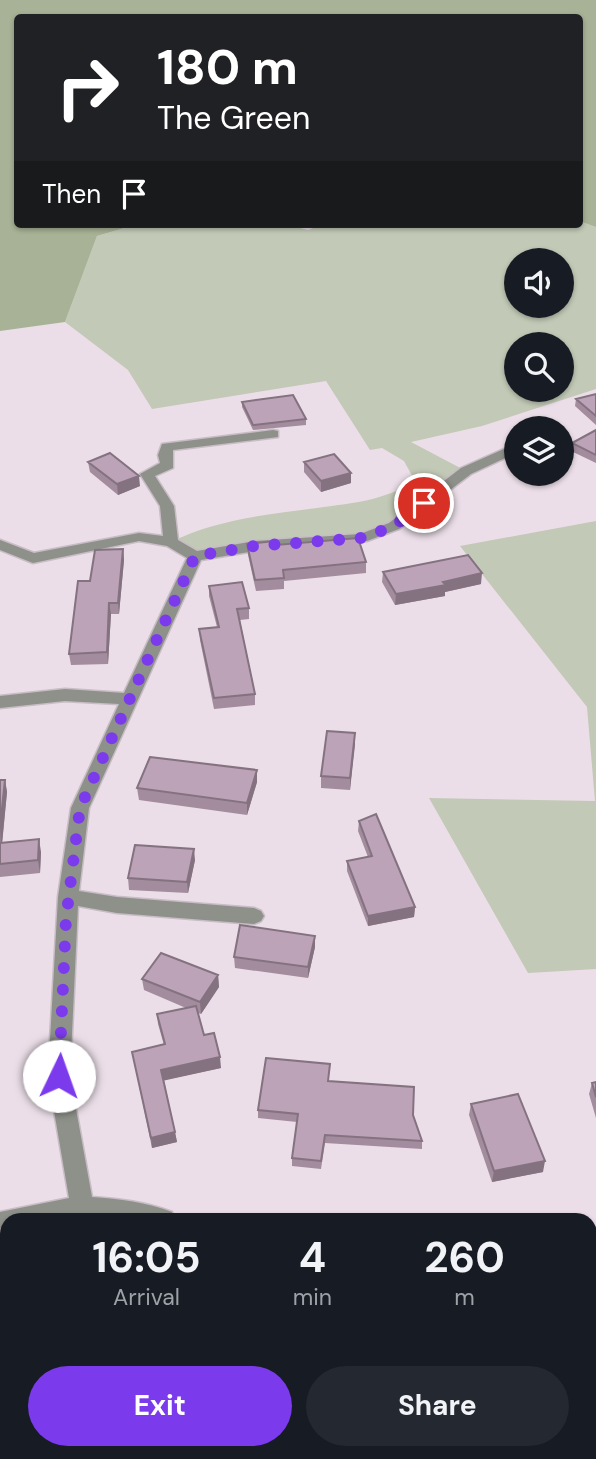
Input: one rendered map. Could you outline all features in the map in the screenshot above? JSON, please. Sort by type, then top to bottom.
[{"type":"street","points":[[171,542],[167,506],[147,474],[168,465],[165,455],[167,447],[272,434]]},
{"type":"street","points":[[0,545],[33,558],[139,537],[171,542],[195,556],[255,546],[362,538],[394,526],[466,471],[504,454]]},
{"type":"street","points":[[77,1213],[59,1076],[68,897],[80,808],[195,556]]},
{"type":"street","points":[[0,702],[65,695],[128,699]]},
{"type":"street","points":[[68,897],[117,905],[254,916]]},
{"type":"street","points":[[89,1213],[125,1210],[136,1213]]},
{"type":"green space","points":[[0,0],[596,0],[596,227],[583,222],[583,14],[14,14],[14,228],[124,228],[97,236],[65,322],[0,331]]},
{"type":"green space","points":[[583,222],[596,227],[596,389],[574,396],[574,332],[504,332],[504,402],[556,402],[513,416],[504,416],[504,419],[482,426],[411,442],[466,471],[394,526],[362,538],[195,556],[171,542],[206,528],[243,519],[367,500],[391,493],[415,481],[404,461],[382,448],[370,450],[326,381],[152,409],[128,370],[65,322],[97,236],[124,228],[583,228]]},
{"type":"green space","points":[[596,521],[596,969],[528,973],[429,798],[595,801],[587,707],[460,546]]},
{"type":"building","points":[[596,394],[596,416],[576,399]]},
{"type":"building","points":[[293,395],[306,419],[253,425],[242,402]]},
{"type":"building","points":[[596,430],[596,455],[574,444]]},
{"type":"building","points":[[110,453],[139,476],[117,484],[88,462]]},
{"type":"building","points":[[334,454],[351,473],[321,481],[304,462]]},
{"type":"building","points":[[358,538],[366,562],[283,570],[284,578],[255,580],[247,544],[275,541],[276,545]]},
{"type":"building","points":[[123,549],[118,603],[109,603],[107,652],[69,654],[78,581],[90,581],[95,550]]},
{"type":"building","points":[[468,555],[482,573],[443,582],[446,585],[396,594],[383,572]]},
{"type":"building","points":[[242,582],[249,608],[237,609],[255,694],[214,698],[199,629],[219,627],[209,586]]},
{"type":"building","points":[[327,731],[355,733],[350,778],[321,776]]},
{"type":"building","points":[[150,757],[257,770],[247,803],[137,788]]},
{"type":"building","points":[[0,780],[5,780],[0,827]]},
{"type":"building","points":[[376,814],[415,907],[368,916],[347,861],[372,856],[359,821]]},
{"type":"building","points":[[39,839],[38,860],[0,864],[0,843]]},
{"type":"building","points":[[135,845],[194,849],[187,882],[128,878]]},
{"type":"building","points":[[240,925],[315,936],[308,967],[234,957]]},
{"type":"building","points":[[161,953],[218,975],[200,1002],[142,979]]},
{"type":"building","points":[[196,1006],[204,1035],[214,1033],[220,1057],[161,1070],[175,1132],[151,1138],[132,1052],[165,1044],[157,1014]]},
{"type":"building","points":[[266,1058],[330,1064],[328,1081],[414,1087],[413,1115],[422,1141],[325,1135],[321,1161],[292,1158],[298,1114],[258,1110]]},
{"type":"building","points":[[518,1094],[545,1161],[494,1171],[471,1104]]},
{"type":"route","points":[[59,1076],[66,919],[80,808],[195,556],[255,546],[362,538],[394,526],[424,503]]}]
